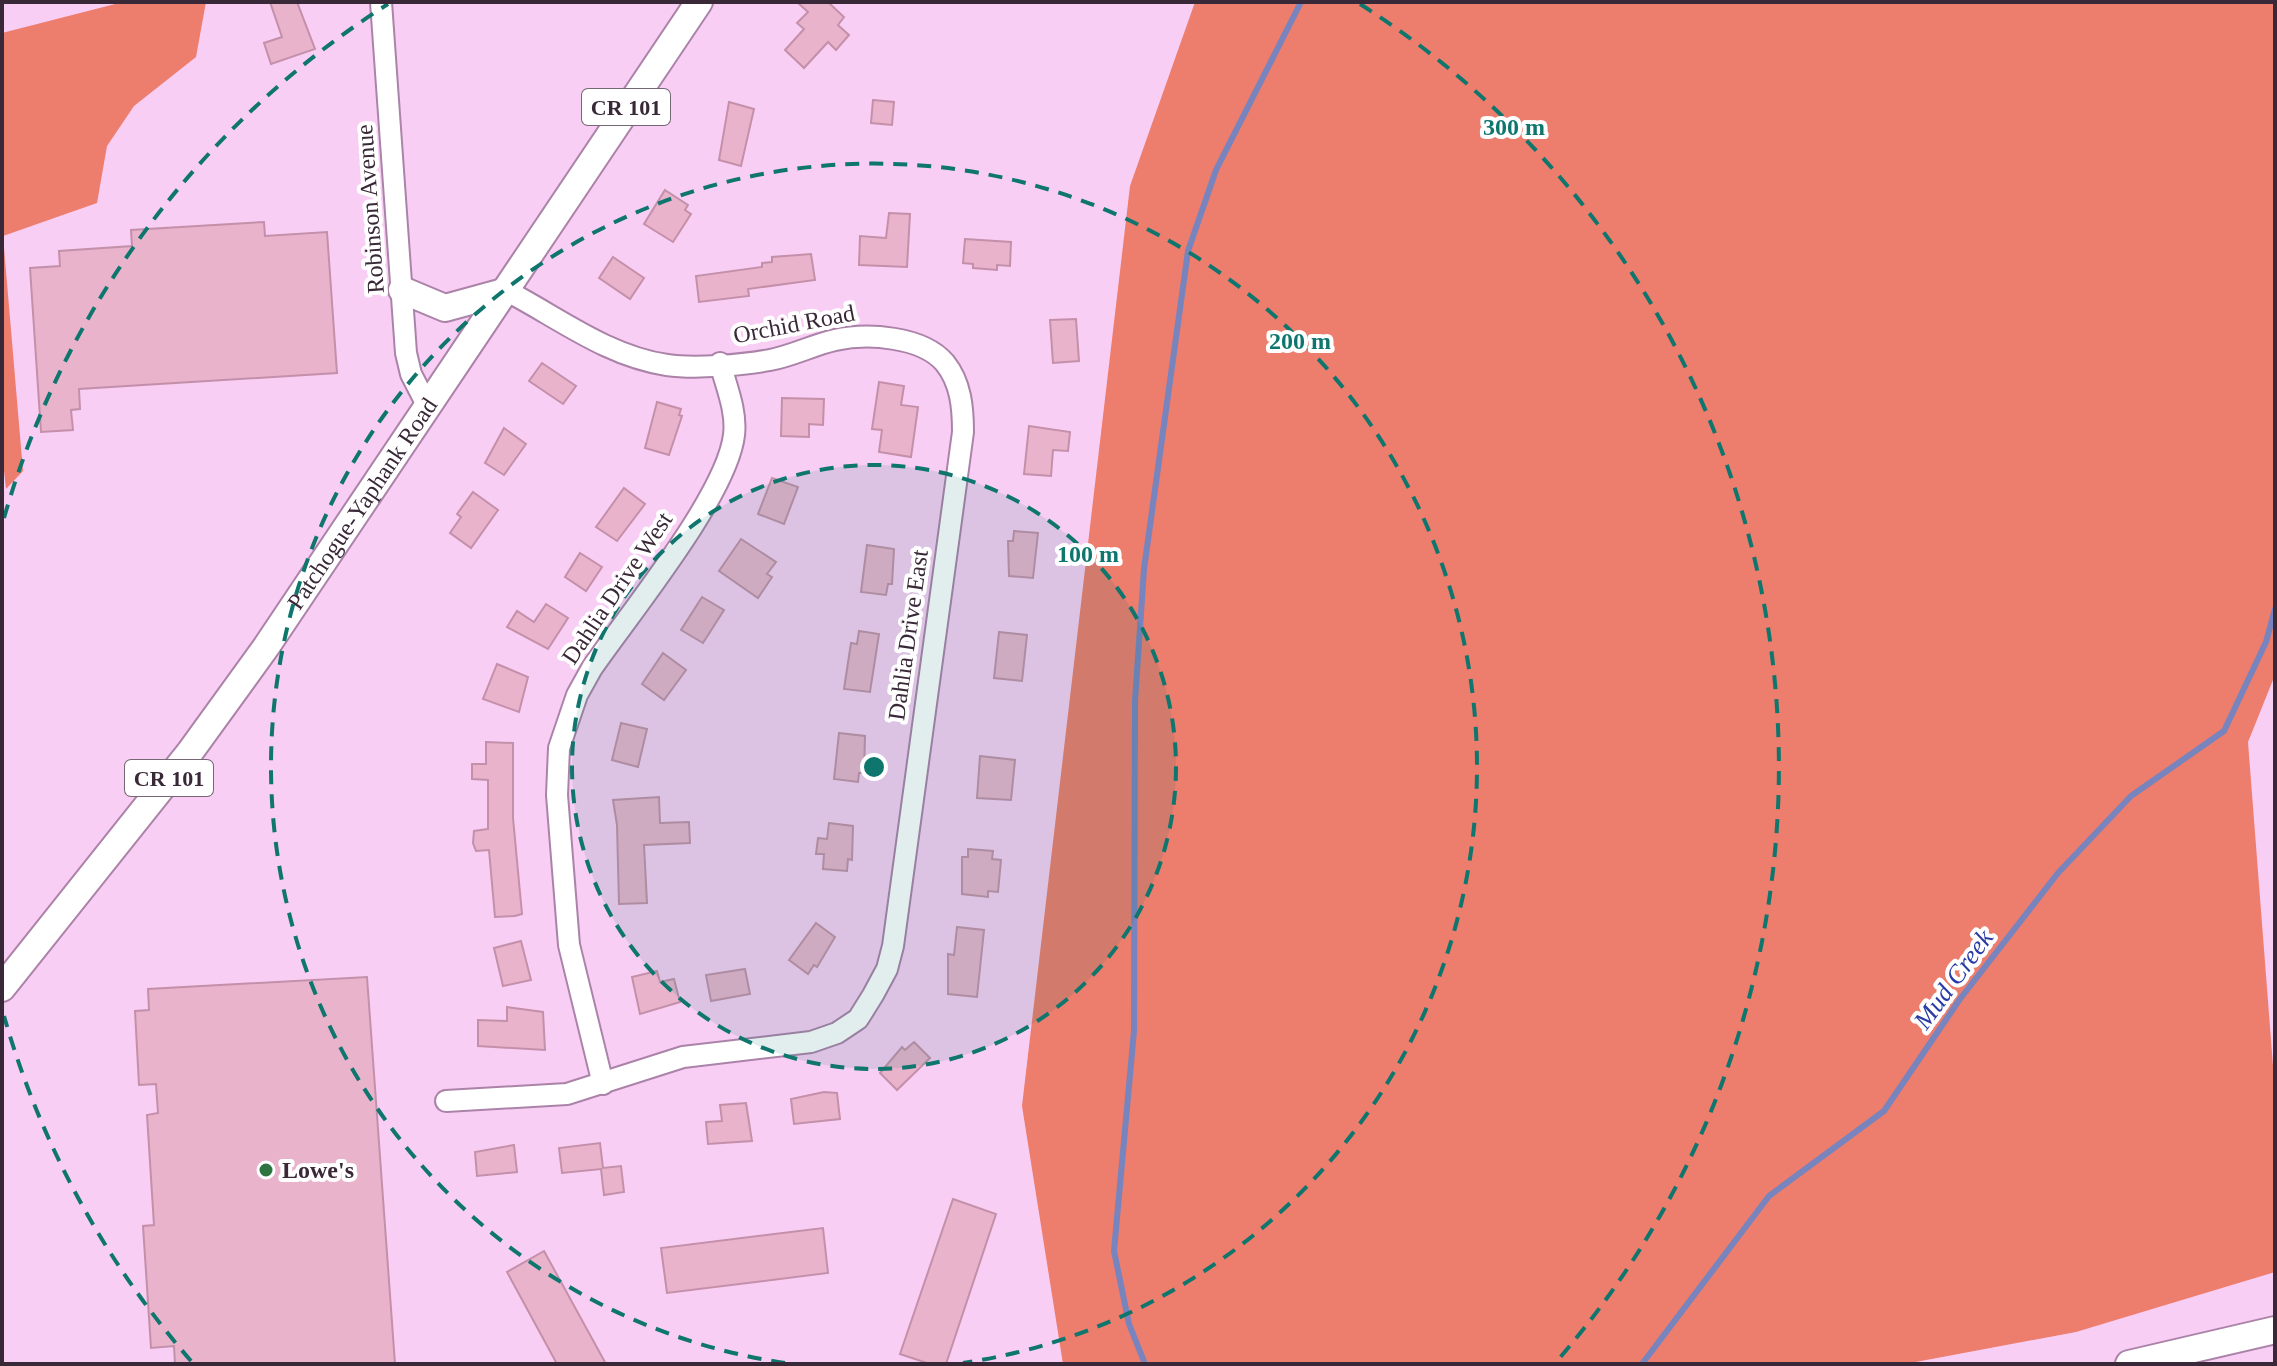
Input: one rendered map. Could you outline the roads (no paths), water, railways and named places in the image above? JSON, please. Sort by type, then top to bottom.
[{"type":"main road","name":"Patchogue-Yaphank Road","points":[[2,988],[80,894],[235,691],[699,2]]},
{"type":"main road","points":[[402,290],[445,308],[507,291]]},
{"type":"main road","points":[[2129,1364],[2275,1330]]},
{"type":"street","name":"Robinson Avenue","points":[[381,2],[409,363],[428,407]]},
{"type":"street","name":"Orchid Road","points":[[507,291],[622,354],[668,365],[770,360],[837,340],[876,335],[916,346],[943,361],[957,384],[963,407],[963,432],[957,469]]},
{"type":"street","name":"Dahlia Drive West","points":[[603,1084],[569,945],[557,795],[559,748],[577,695],[592,668],[716,489],[734,435],[734,414],[720,363]]},
{"type":"street","name":"Dahlia Drive East","points":[[446,1101],[567,1094],[683,1057],[811,1042],[837,1033],[858,1019],[887,969],[893,946],[957,469]]},
{"type":"waterway","points":[[1145,1364],[1129,1324],[1114,1251],[1134,1031],[1135,701],[1144,569],[1188,251],[1216,170],[1301,2]]},
{"type":"waterway","name":"Mud Creek","points":[[1642,1364],[1769,1196],[1884,1111],[1960,999],[2058,873],[2131,796],[2224,731],[2266,642],[2275,609]]},
{"type":"place","name":"Lowe's","points":[[266,1170]]}]
